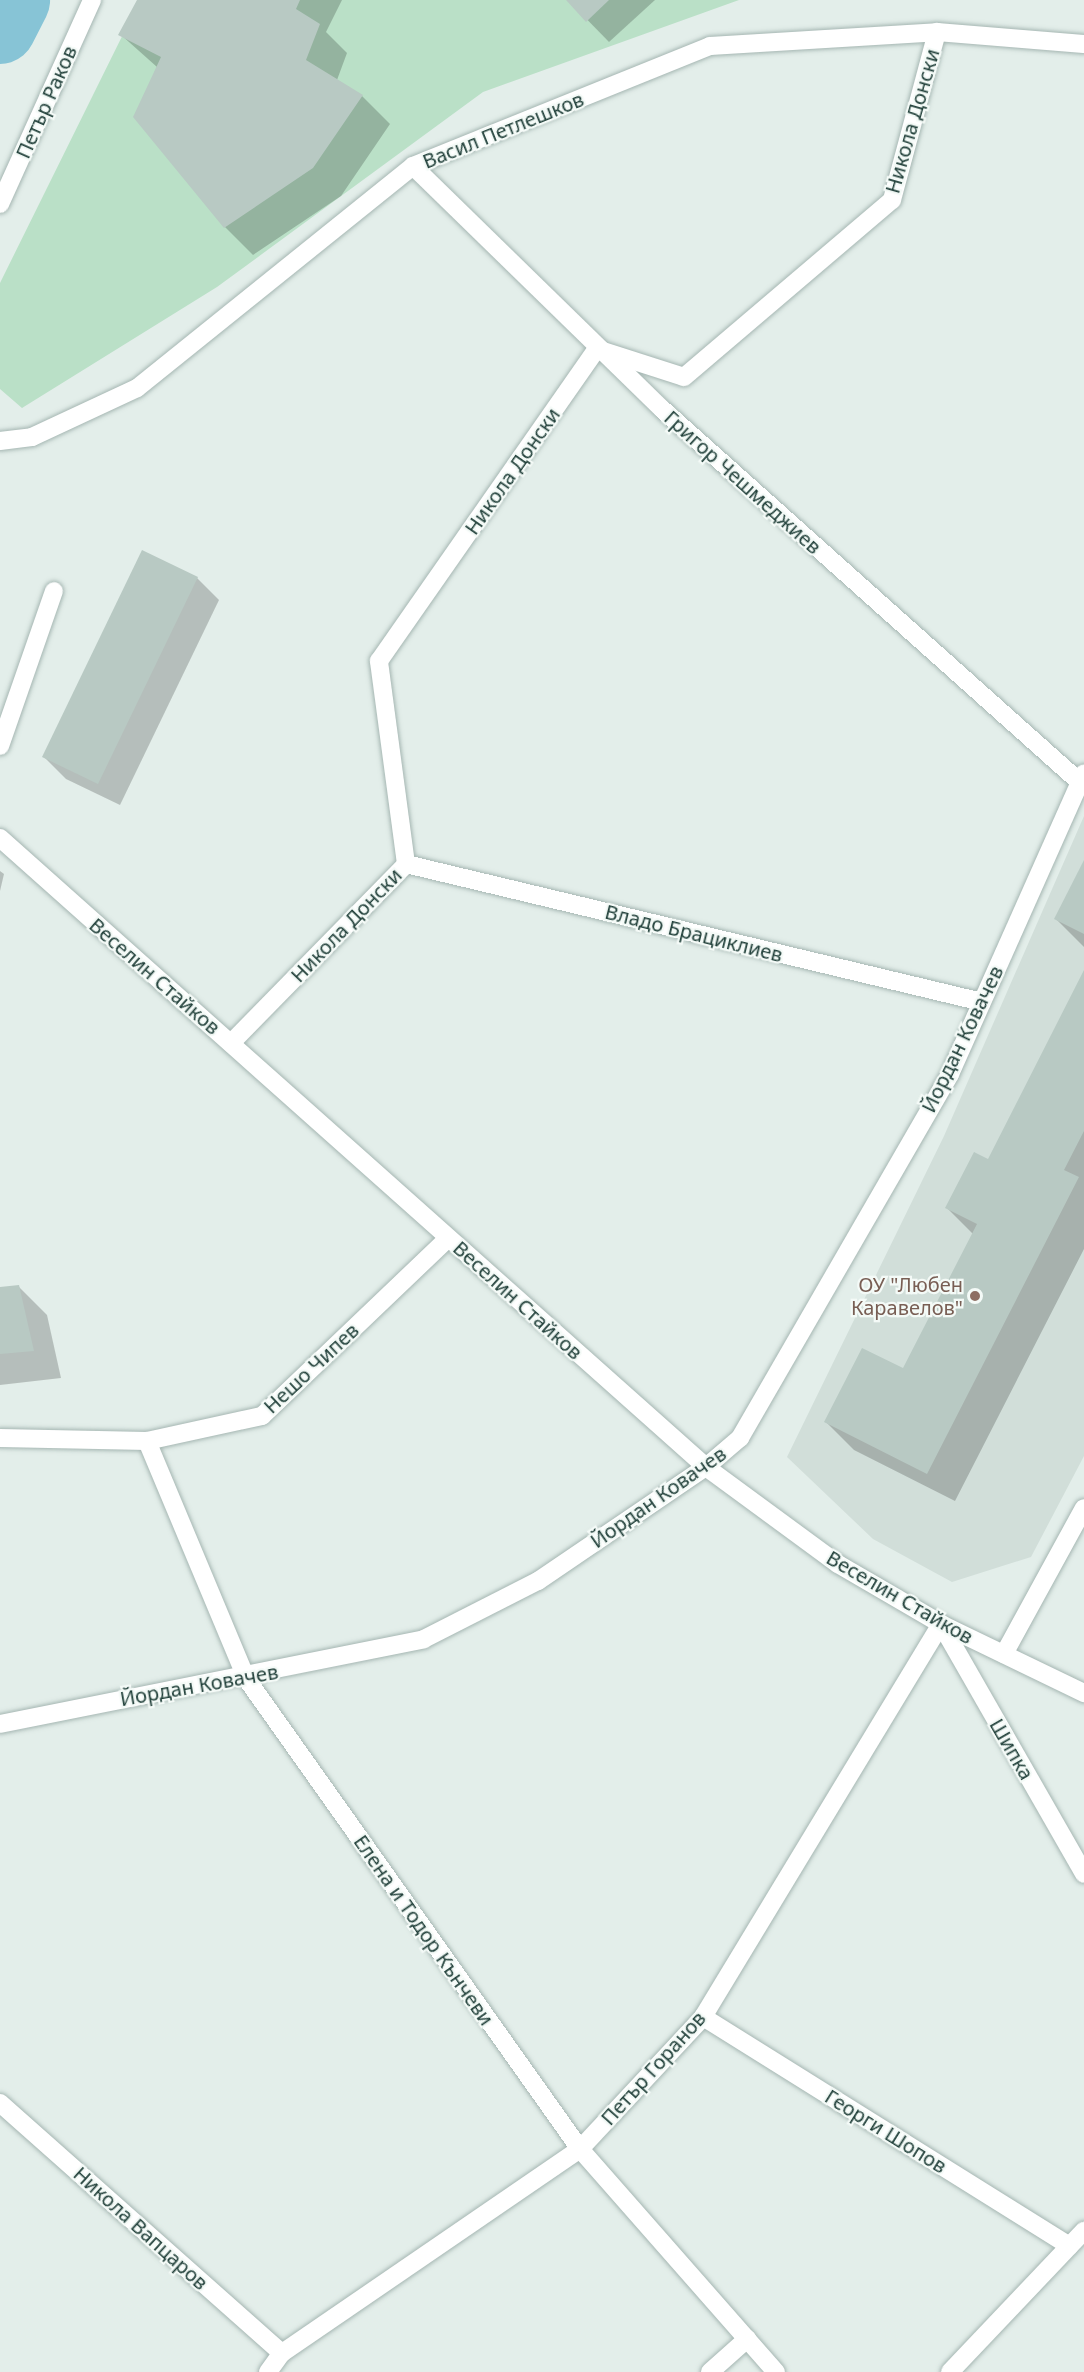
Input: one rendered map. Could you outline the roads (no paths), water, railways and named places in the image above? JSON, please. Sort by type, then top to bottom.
[{"type":"street","name":"Петър Раков","points":[[0,204],[92,0]]},
{"type":"street","name":"Васил Петлешков","points":[[0,441],[32,437],[136,388],[413,166],[710,46],[937,32],[1084,44]]},
{"type":"street","name":"Никола Донски","points":[[231,1043],[406,864],[379,661],[597,349],[684,377],[892,200],[937,32]]},
{"type":"street","name":"Григор Чешмеджиев","points":[[413,166],[597,349],[1082,781]]},
{"type":"street","points":[[0,746],[54,591]]},
{"type":"street","name":"Йордан Ковачев","points":[[0,1724],[246,1678],[424,1639],[538,1581],[706,1467],[740,1438],[950,1074],[1082,781]]},
{"type":"street","name":"Веселин Стайков","points":[[0,838],[706,1467],[838,1564],[941,1624],[1084,1693]]},
{"type":"street","name":"Владо Брациклиев","points":[[406,864],[982,1002]]},
{"type":"street","name":"Нешо Чипев","points":[[0,1438],[147,1440],[262,1416],[448,1238]]},
{"type":"street","name":"Елена и Тодор Кънчеви","points":[[147,1440],[246,1678],[580,2149],[776,2372]]},
{"type":"street","points":[[1004,1654],[1084,1508]]},
{"type":"street","name":"Шипка","points":[[941,1624],[1084,1874]]},
{"type":"street","name":"Петър Горанов","points":[[268,2372],[282,2353],[580,2149],[703,2017],[941,1624]]},
{"type":"street","name":"Георги Шопов","points":[[703,2017],[1069,2246]]},
{"type":"street","name":"Никола Вапцаров","points":[[0,2103],[282,2353]]},
{"type":"street","points":[[950,2372],[1084,2231]]},
{"type":"street","points":[[710,2372],[747,2339]]},
{"type":"waterway","points":[[0,28],[14,0]]},
{"type":"place","name":"ОУ \"Любен Каравелов\"","points":[[975,1296]]}]
